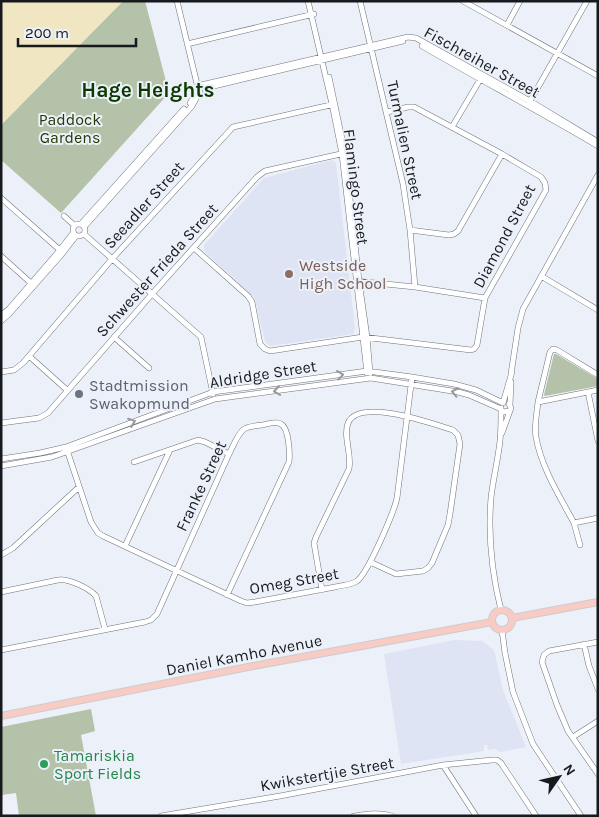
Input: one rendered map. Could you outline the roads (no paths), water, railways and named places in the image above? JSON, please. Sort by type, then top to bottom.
[{"type":"main road","points":[[512,618],[598,602]]},
{"type":"main road","points":[[501,610],[508,611],[512,618],[509,628],[502,630],[495,627],[492,622],[494,614],[501,610]]},
{"type":"main road","name":"Daniel Kamho Avenue","points":[[1,716],[253,666],[492,622]]},
{"type":"street","name":"Flamingo Street","points":[[310,1],[334,104],[343,154],[369,379]]},
{"type":"street","name":"Turmalien Street","points":[[360,1],[403,184],[416,287]]},
{"type":"street","points":[[463,1],[598,76]]},
{"type":"street","points":[[507,25],[520,1]]},
{"type":"street","points":[[529,103],[587,1]]},
{"type":"street","points":[[82,225],[191,102],[199,88],[178,2]]},
{"type":"street","points":[[187,44],[313,14]]},
{"type":"street","name":"Fischreiher Street","points":[[199,88],[408,40],[414,41],[598,142]]},
{"type":"street","points":[[452,127],[481,77]]},
{"type":"street","name":"Fischreiher Street","points":[[529,103],[598,146]]},
{"type":"street","name":"Seeadler Street","points":[[1,372],[14,370],[29,356],[112,260],[233,127],[334,104]]},
{"type":"street","name":"Diamond Street","points":[[194,248],[248,296],[252,302],[260,344],[270,351],[365,337],[474,349],[477,345],[485,298],[546,190],[546,183],[541,177],[502,154],[414,107],[387,112]]},
{"type":"street","name":"Schwester Frieda Street","points":[[1,423],[39,418],[51,410],[257,177],[265,172],[343,154]]},
{"type":"street","points":[[410,230],[449,235],[458,231],[502,154]]},
{"type":"street","points":[[500,441],[510,408],[512,372],[523,309],[598,175]]},
{"type":"street","points":[[1,198],[62,251]]},
{"type":"street","points":[[64,216],[74,225],[82,225]]},
{"type":"street","points":[[74,225],[72,230],[75,235]]},
{"type":"street","points":[[82,225],[85,230],[84,234],[201,337],[215,399]]},
{"type":"street","points":[[75,235],[80,236],[84,234]]},
{"type":"street","points":[[1,316],[75,235]]},
{"type":"street","points":[[1,256],[32,284]]},
{"type":"street","points":[[540,276],[598,310]]},
{"type":"street","points":[[357,281],[416,287],[485,298]]},
{"type":"street","points":[[1,321],[32,284]]},
{"type":"street","points":[[114,337],[149,368]]},
{"type":"street","points":[[580,545],[574,523],[548,474],[538,444],[536,426],[538,402],[550,352],[553,349],[598,374]]},
{"type":"street","points":[[29,356],[67,390]]},
{"type":"street","name":"Aldridge Street","points":[[1,466],[41,460],[213,392],[368,372],[465,386],[502,407]]},
{"type":"street","points":[[501,610],[495,584],[492,555],[491,496],[500,441],[502,407],[512,372]]},
{"type":"street","name":"Omeg Street","points":[[67,449],[91,522],[98,533],[107,539],[240,601],[247,602],[322,590],[356,582],[360,578],[370,562],[396,506],[412,377]]},
{"type":"street","name":"Aldridge Street","points":[[1,458],[67,449],[215,399],[369,379],[458,392],[502,407]]},
{"type":"street","points":[[538,402],[598,390]]},
{"type":"street","points":[[588,392],[598,441]]},
{"type":"street","points":[[502,407],[506,403],[510,408]]},
{"type":"street","points":[[502,407],[504,412],[510,408]]},
{"type":"street","points":[[322,590],[314,543],[349,469],[347,429],[349,421],[364,411],[372,411],[407,416],[453,430],[458,435],[460,444],[448,525],[432,563],[423,571],[396,574],[370,562]]},
{"type":"street","name":"Franke Street","points":[[1,650],[145,622],[153,618],[157,614],[241,431],[245,428],[276,423],[281,424],[287,432],[289,462],[226,595]]},
{"type":"street","points":[[134,462],[198,440],[229,454]]},
{"type":"street","points":[[125,546],[170,450]]},
{"type":"street","points":[[18,456],[19,463]]},
{"type":"street","points":[[2,554],[13,548],[79,487]]},
{"type":"street","points":[[574,523],[598,518]]},
{"type":"street","points":[[1,592],[65,579],[92,592],[96,596],[105,629]]},
{"type":"street","points":[[502,630],[513,692],[533,744],[581,816]]},
{"type":"street","points":[[598,642],[549,651],[542,658],[545,672],[565,725],[598,774]]},
{"type":"street","points":[[584,644],[589,666],[598,688]]},
{"type":"street","points":[[573,737],[598,721]]},
{"type":"street","name":"Kwikstertjie Street","points":[[161,816],[443,766],[497,760],[501,763],[536,816]]},
{"type":"street","points":[[443,766],[476,816]]},
{"type":"street","points":[[354,816],[370,813],[392,816]]},
{"type":"place","name":"Westside High School","points":[[289,274]]},
{"type":"place","name":"Stadtmission Swakopmund","points":[[79,394]]},
{"type":"place","name":"Tamariskia Sport Fields","points":[[44,764]]},
{"type":"district","name":"Hage Heights","points":[[148,90]]},
{"type":"park label","name":"Paddock Gardens","points":[[70,128]]}]
